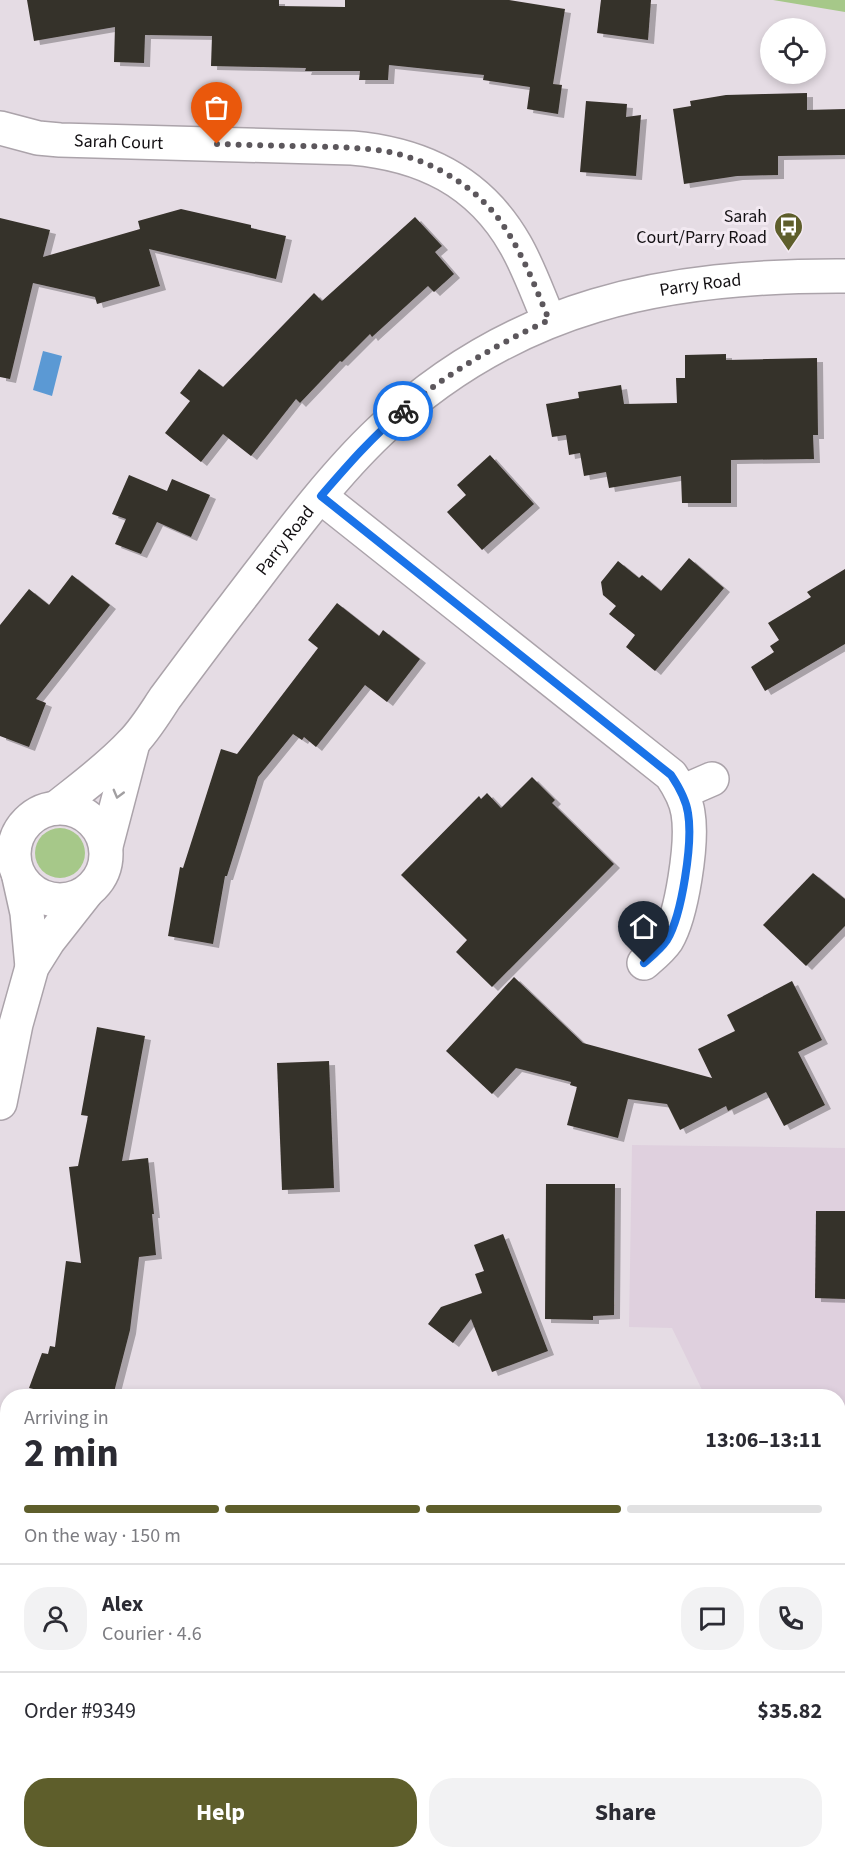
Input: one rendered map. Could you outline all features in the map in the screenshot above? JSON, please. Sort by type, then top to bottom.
[{"type":"street","name":"Sarah Court","points":[[0,128],[38,138],[60,140],[380,150],[422,162],[463,185],[486,204],[500,220],[527,267],[549,320]]},
{"type":"street","name":"Parry Road","points":[[45,812],[133,742],[207,641],[321,496],[380,431],[429,390],[472,361],[549,320],[626,296],[666,287],[756,277],[845,276]]},
{"type":"street","points":[[321,496],[671,775],[682,792],[688,812],[689,832],[680,904],[667,940],[644,963]]},
{"type":"street","name":"Parry Road","points":[[106,846],[133,742]]},
{"type":"street","points":[[682,792],[712,779]]},
{"type":"street","points":[[0,815],[70,809],[83,813],[93,822],[106,846],[103,872],[96,884],[86,893],[49,940],[32,967],[16,1024],[0,1103]]},
{"type":"street","points":[[32,967],[27,913],[11,862],[17,836],[24,825],[45,812]]},
{"type":"street","points":[[11,862],[29,888],[42,897],[56,900],[71,899],[86,893]]},
{"type":"shaded area","points":[[632,1145],[845,1148],[845,1389],[702,1389],[672,1328],[629,1327]]},
{"type":"green space","points":[[773,0],[845,0],[845,12]]},
{"type":"green space","points":[[55,828],[65,828],[78,835],[85,848],[85,858],[78,871],[65,878],[55,878],[46,874],[39,867],[35,858],[35,848],[39,839],[46,832]]},
{"type":"water","points":[[43,351],[62,356],[52,396],[33,390]]},
{"type":"building","points":[[27,0],[279,0],[279,6],[345,7],[345,0],[509,0],[565,9],[553,84],[562,85],[558,114],[527,109],[530,87],[483,80],[484,75],[389,65],[388,80],[359,80],[360,71],[305,71],[306,68],[211,66],[212,36],[145,35],[144,63],[114,62],[115,27],[34,41]]},
{"type":"building","points":[[601,0],[651,0],[648,40],[597,33]]},
{"type":"building","points":[[807,93],[807,110],[845,109],[845,155],[778,156],[778,175],[737,176],[684,184],[673,109],[691,106],[690,101],[726,95]]},
{"type":"building","points":[[586,101],[627,104],[626,117],[641,115],[636,176],[580,172]]},
{"type":"building","points":[[181,209],[251,225],[251,228],[286,236],[276,279],[149,249],[160,286],[97,304],[95,297],[33,283],[10,379],[0,377],[0,218],[50,230],[43,257],[140,229],[138,221]]},
{"type":"building","points":[[415,217],[442,246],[435,252],[454,274],[434,292],[428,286],[372,337],[370,334],[342,362],[340,361],[300,403],[296,399],[251,456],[223,434],[201,462],[165,433],[190,401],[180,393],[199,369],[223,387],[314,293],[322,301]]},
{"type":"building","points":[[726,354],[726,360],[817,358],[818,435],[813,435],[814,459],[731,460],[731,503],[682,503],[681,476],[609,488],[606,472],[584,476],[580,453],[569,455],[566,435],[552,437],[546,404],[579,398],[578,392],[621,385],[624,404],[677,403],[676,378],[685,378],[685,355]]},
{"type":"building","points":[[490,455],[534,504],[482,550],[447,512],[466,495],[457,485]]},
{"type":"building","points":[[129,475],[167,491],[172,479],[210,495],[191,537],[157,522],[141,554],[115,544],[126,519],[112,514]]},
{"type":"building","points":[[689,558],[724,588],[655,671],[626,647],[635,635],[609,614],[616,606],[603,595],[601,582],[618,561],[639,578],[642,575],[661,591]]},
{"type":"building","points":[[845,569],[845,644],[765,691],[751,667],[774,652],[770,646],[779,640],[768,623],[811,597],[807,592]]},
{"type":"building","points":[[72,575],[110,605],[36,699],[46,703],[29,747],[0,736],[0,625],[29,589],[49,605]]},
{"type":"building","points":[[337,603],[379,636],[383,630],[420,659],[387,702],[365,685],[316,747],[304,737],[302,740],[293,734],[258,777],[227,876],[225,876],[213,944],[168,936],[180,867],[183,868],[221,749],[237,754],[318,648],[308,640]]},
{"type":"building","points":[[532,777],[555,800],[552,803],[614,864],[492,987],[456,952],[467,940],[401,875],[479,796],[481,799],[487,793],[501,808]]},
{"type":"building","points":[[813,873],[845,899],[845,926],[806,966],[763,925]]},
{"type":"building","points":[[514,977],[583,1043],[712,1078],[698,1049],[735,1031],[727,1015],[792,981],[822,1040],[798,1052],[825,1105],[784,1126],[766,1092],[728,1111],[726,1106],[680,1130],[667,1104],[628,1099],[618,1138],[567,1125],[577,1087],[570,1085],[571,1082],[516,1068],[492,1094],[446,1051]]},
{"type":"building","points":[[97,1027],[145,1036],[122,1161],[148,1158],[156,1255],[139,1257],[130,1330],[115,1389],[33,1389],[29,1388],[42,1353],[48,1354],[50,1346],[55,1347],[66,1261],[81,1263],[69,1167],[78,1166],[88,1116],[81,1115]]},
{"type":"building","points":[[329,1061],[334,1188],[282,1190],[277,1063]]},
{"type":"building","points":[[546,1184],[615,1184],[614,1315],[593,1316],[593,1320],[545,1319]]},
{"type":"building","points":[[816,1211],[845,1211],[845,1299],[815,1298]]},
{"type":"building","points":[[503,1234],[548,1351],[492,1372],[471,1319],[453,1343],[428,1324],[441,1307],[482,1293],[475,1274],[484,1271],[474,1245]]},
{"type":"way so far","points":[[217,144],[352,148],[380,150],[401,155],[445,173],[486,204],[500,220],[527,267],[549,320],[472,361],[437,384],[403,411]]},
{"type":"place","name":"Sarah Court/Parry Road","points":[[788,252]]},
{"type":"route","points":[[403,411],[380,431],[321,496],[671,775],[682,792],[688,812],[688,855],[680,904],[673,926],[667,940],[644,963]]}]
